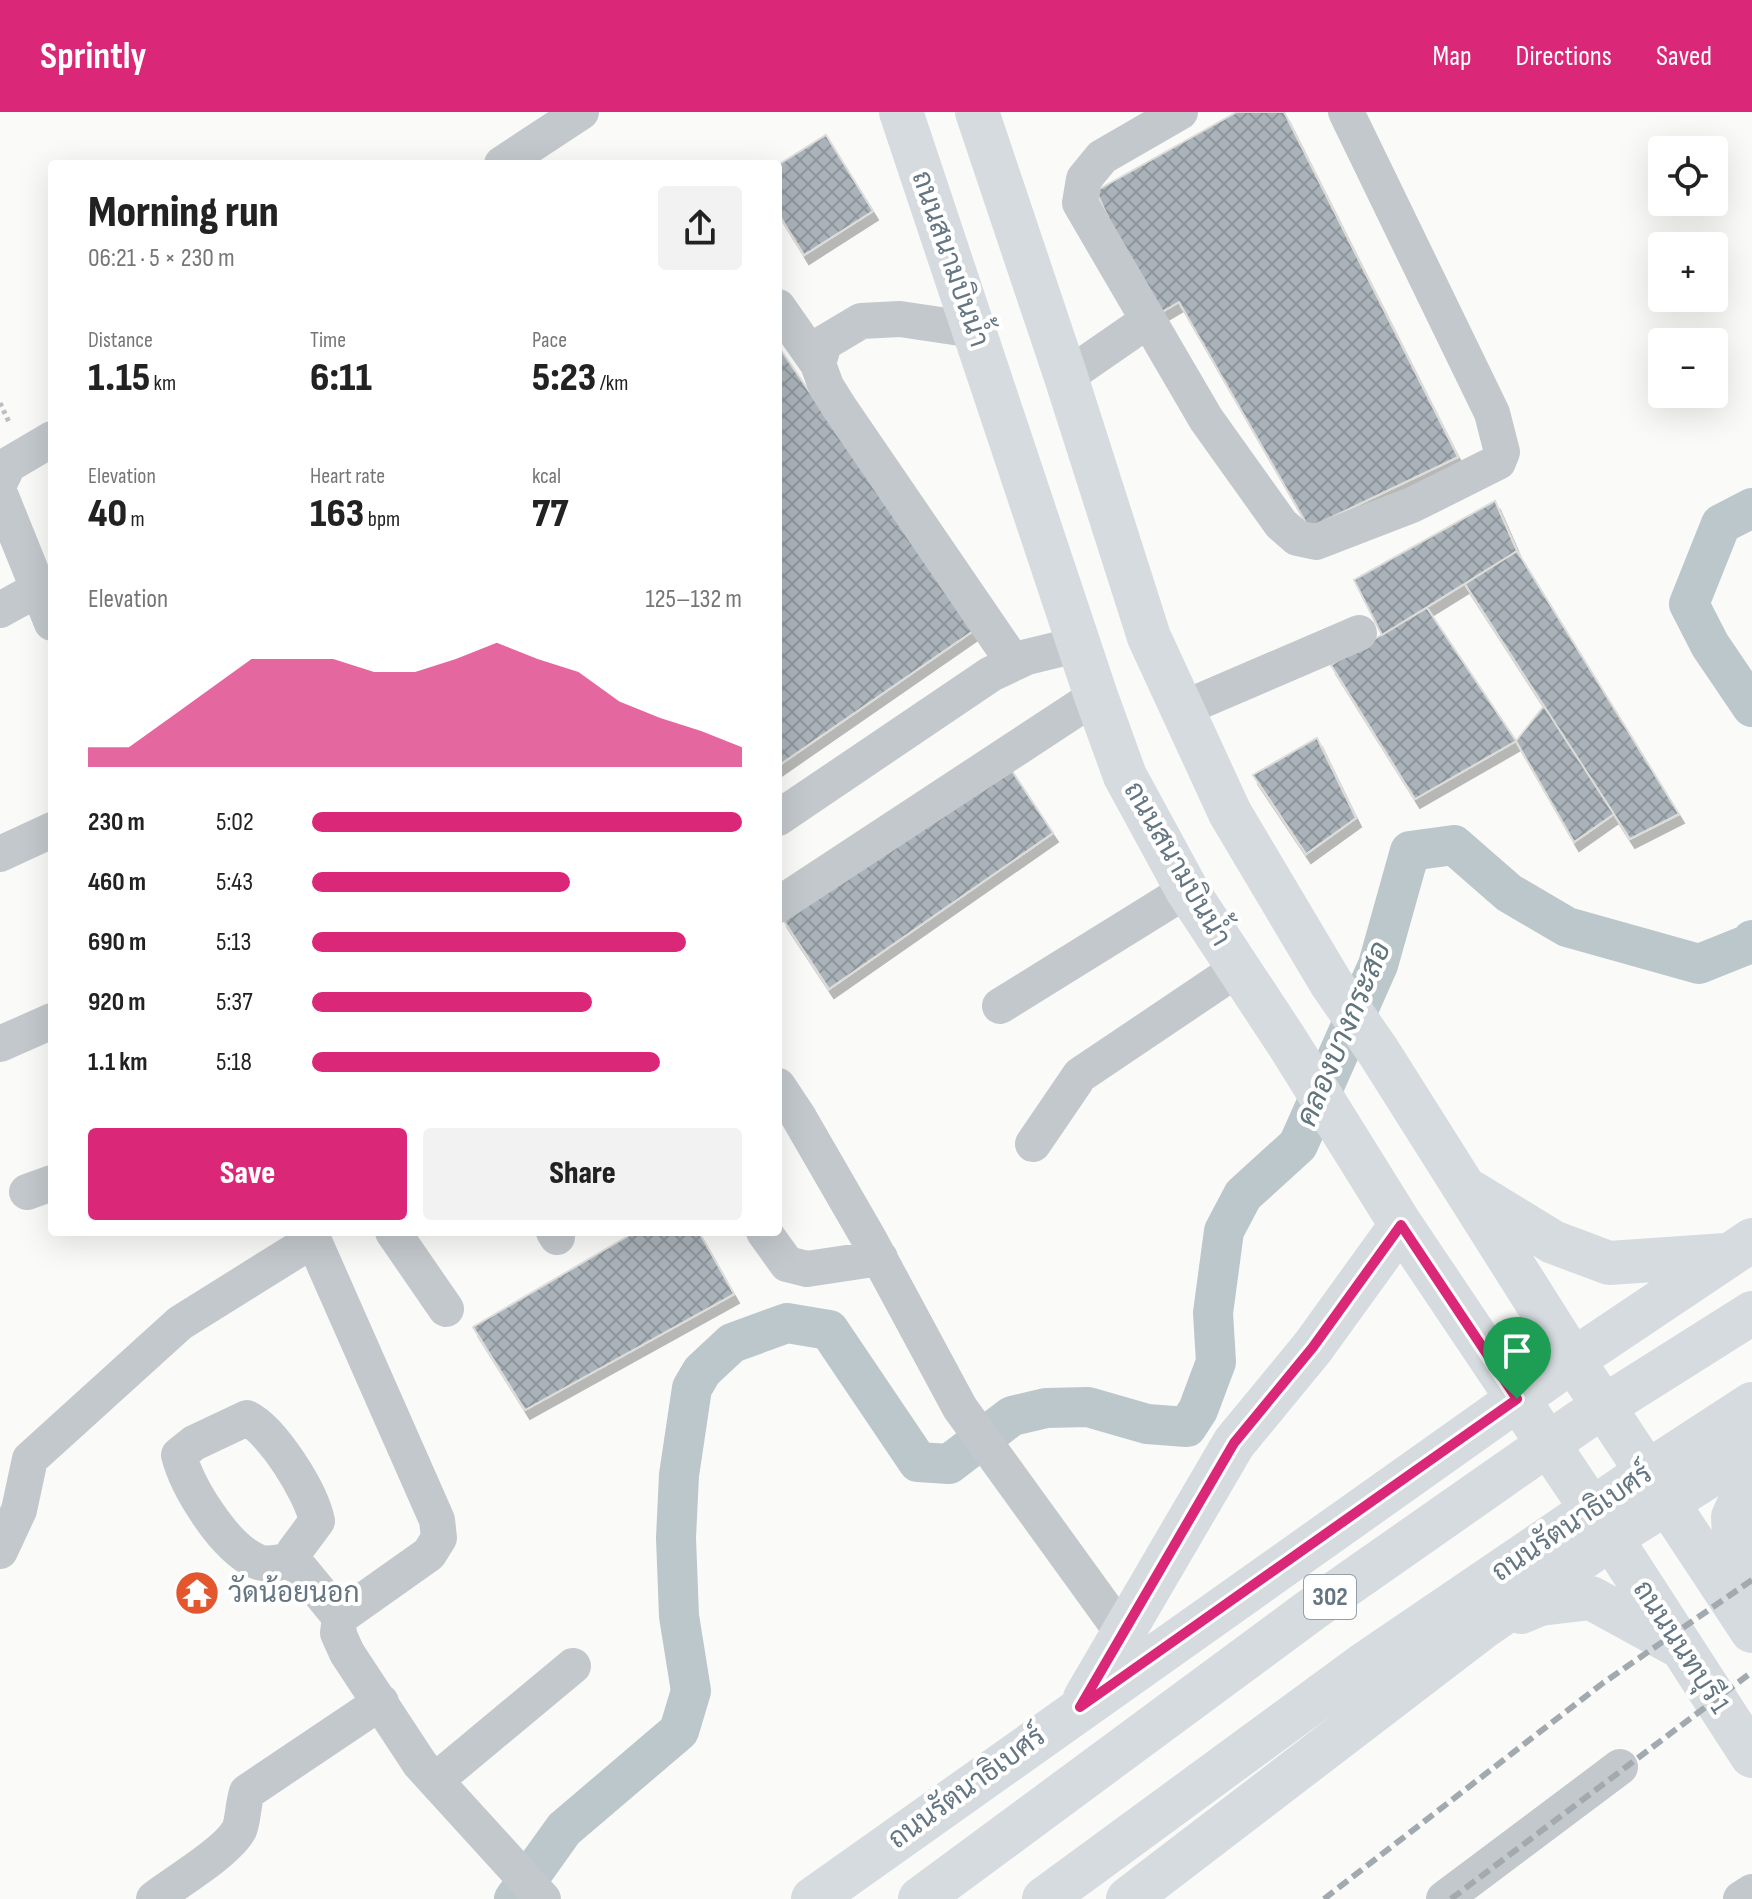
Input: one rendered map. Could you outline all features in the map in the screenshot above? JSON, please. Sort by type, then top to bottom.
[{"type":"main road","name":"ถนนสนามบินน้ำ","points":[[901,112],[1125,776],[1187,890],[1289,1045],[1401,1225],[1611,1538]]},
{"type":"main road","points":[[977,112],[1149,637],[1230,813],[1331,983],[1378,1051],[1573,1360],[1745,1621]]},
{"type":"main road","points":[[1464,1188],[1553,1242],[1609,1263],[1740,1248]]},
{"type":"main road","points":[[1080,1707],[1234,1443],[1313,1347],[1401,1225]]},
{"type":"main road","name":"ถนนรัตนาธิเบศร์","points":[[813,1899],[1517,1399],[1740,1248]]},
{"type":"main road","name":"302","points":[[920,1899],[1311,1610],[1581,1421],[1752,1313]]},
{"type":"main road","name":"ถนนรัตนาธิเบศร์","points":[[1044,1899],[1363,1665],[1752,1404]]},
{"type":"main road","name":"ถนนรัตนาธิเบศร์","points":[[1128,1899],[1482,1628],[1611,1538],[1752,1449]]},
{"type":"main road","points":[[1745,1621],[1733,1517],[1752,1476]]},
{"type":"main road","name":"ถนนนนทบุรี 1","points":[[1611,1538],[1752,1756]]},
{"type":"main road","points":[[1482,1628],[1540,1604],[1591,1598],[1680,1646]]},
{"type":"street","points":[[508,160],[581,112]]},
{"type":"street","points":[[1180,112],[1102,157],[1084,179],[1080,203],[1206,419],[1281,524],[1297,538],[1316,542],[1412,505],[1498,462],[1502,452],[1492,413],[1346,112]]},
{"type":"street","points":[[782,313],[818,364],[826,386],[839,407],[1014,663]]},
{"type":"street","points":[[818,364],[824,343],[861,321],[900,319],[974,330]]},
{"type":"street","points":[[1066,377],[1147,321]]},
{"type":"street","points":[[0,482],[8,465],[48,441]]},
{"type":"street","points":[[0,494],[48,613]]},
{"type":"street","points":[[0,610],[38,589]]},
{"type":"street","points":[[1182,709],[1359,633]]},
{"type":"street","points":[[782,815],[991,674],[1027,657],[1080,644]]},
{"type":"street","points":[[782,902],[1096,696]]},
{"type":"street","points":[[0,854],[48,832]]},
{"type":"street","points":[[1000,1006],[1187,890]]},
{"type":"street","points":[[1033,1144],[1080,1075],[1239,968]]},
{"type":"street","points":[[0,1044],[48,1023]]},
{"type":"street","points":[[782,1100],[788,1122],[880,1258],[960,1408],[1122,1632]]},
{"type":"street","points":[[0,1551],[19,1510],[15,1464],[180,1323],[311,1236],[437,1520],[439,1538],[429,1554],[340,1617]]},
{"type":"street","points":[[396,1236],[446,1309]]},
{"type":"street","points":[[767,1236],[787,1264],[807,1269],[880,1258]]},
{"type":"street","points":[[293,1560],[340,1617],[338,1633],[347,1653],[420,1764],[541,1896]]},
{"type":"street","points":[[436,1780],[573,1666]]},
{"type":"street","points":[[154,1899],[230,1843],[241,1826],[241,1808],[247,1792],[381,1702]]},
{"type":"street","points":[[1444,1899],[1620,1767]]},
{"type":"street","points":[[1741,1899],[1752,1892]]},
{"type":"building","points":[[1237,112],[1284,112],[1458,457],[1309,528],[1179,302],[1153,317],[1096,191]]},
{"type":"building","points":[[826,135],[873,211],[804,255],[782,219],[782,162]]},
{"type":"building","points":[[782,352],[973,631],[782,763]]},
{"type":"building","points":[[1495,501],[1517,551],[1382,635],[1354,580]]},
{"type":"building","points":[[1517,551],[1679,814],[1630,839],[1465,584]]},
{"type":"building","points":[[1427,608],[1516,741],[1415,799],[1331,665]]},
{"type":"building","points":[[1544,706],[1614,814],[1574,842],[1516,741]]},
{"type":"building","points":[[1317,738],[1356,818],[1306,854],[1253,775]]},
{"type":"building","points":[[1008,765],[1053,833],[829,989],[782,918]]},
{"type":"building","points":[[628,1236],[701,1236],[734,1294],[525,1410],[473,1327]]},
{"type":"waterway","name":"คลองบางกระสอ","points":[[1752,508],[1721,524],[1689,604],[1710,645],[1752,707]]},
{"type":"waterway","name":"คลองบางกระสอ","points":[[514,1899],[564,1829],[679,1731],[691,1691],[679,1616],[676,1538],[679,1475],[692,1388],[702,1371],[732,1343],[787,1323],[829,1330],[918,1462],[949,1464],[1012,1416],[1046,1408],[1088,1407],[1147,1424],[1187,1427],[1198,1410],[1216,1362],[1213,1313],[1224,1231],[1243,1195],[1298,1145],[1378,965],[1410,851],[1454,845],[1509,893],[1567,927],[1699,964],[1749,944],[1752,940]]},
{"type":"railway","points":[[1324,1899],[1603,1683],[1752,1580]]},
{"type":"railway","points":[[1451,1899],[1752,1672]]},
{"type":"place","name":"วัดน้อยนอก","points":[[197,1593]]},
{"type":"route","points":[[1401,1225],[1517,1399],[1343,1523],[1080,1707],[1234,1443],[1313,1347],[1401,1225]]}]
